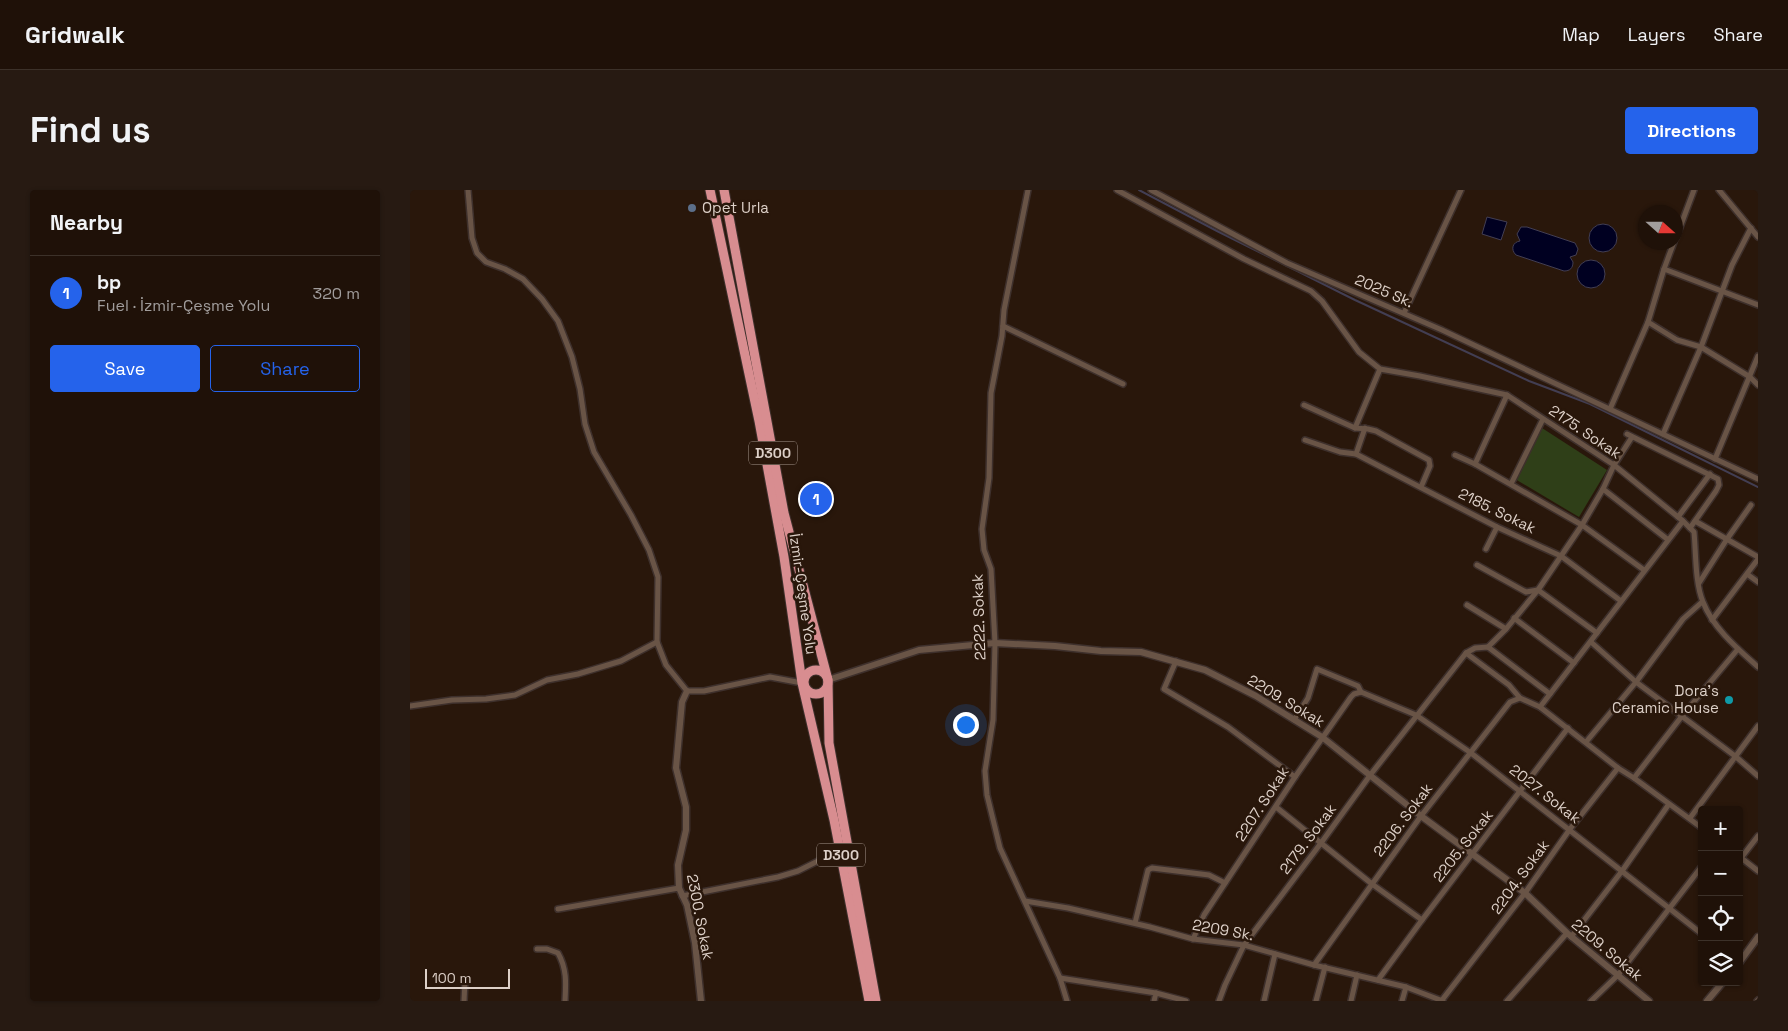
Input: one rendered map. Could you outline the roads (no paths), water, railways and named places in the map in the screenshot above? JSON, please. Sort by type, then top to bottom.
[{"type":"highway","name":"İzmir-Çeşme Yolu","points":[[710,190],[761,430],[784,557],[802,683],[840,850],[869,1001]]},
{"type":"highway","name":"İzmir-Çeşme Yolu","points":[[725,191],[784,513],[828,680],[829,743],[876,1001]]},
{"type":"highway","points":[[815,670],[823,672],[828,680],[826,690],[816,695],[805,689],[802,683],[808,673],[815,670]]},
{"type":"street","points":[[468,190],[472,238],[477,253],[486,262],[523,279],[558,321],[572,357],[580,389],[585,424],[594,452],[645,542],[658,577],[657,642],[666,665],[687,691],[704,691],[770,677],[802,683]]},
{"type":"street","name":"2222. Sokak","points":[[1028,190],[1004,310],[991,393],[989,478],[982,530],[984,550],[991,568],[994,643],[993,720],[985,771],[987,795],[1000,848],[1060,978],[1066,1001]]},
{"type":"street","name":"2175. Sokak","points":[[1117,190],[1244,259],[1310,291],[1322,301],[1359,352],[1380,369],[1507,396],[1614,465],[1690,528]]},
{"type":"street","name":"2025 Sk.","points":[[1151,190],[1287,264],[1404,313],[1758,479]]},
{"type":"street","points":[[1404,313],[1461,190]]},
{"type":"street","points":[[1683,219],[1694,190]]},
{"type":"street","points":[[1719,190],[1758,237]]},
{"type":"street","points":[[1663,434],[1701,347],[1732,265],[1751,228]]},
{"type":"street","points":[[1610,409],[1648,322],[1671,250]]},
{"type":"street","points":[[1664,269],[1758,305]]},
{"type":"street","points":[[1648,322],[1677,340],[1701,347],[1750,376],[1758,385]]},
{"type":"street","points":[[1003,326],[1122,384]]},
{"type":"street","points":[[1715,459],[1758,356]]},
{"type":"street","points":[[1355,428],[1380,369]]},
{"type":"street","points":[[1475,464],[1507,396]]},
{"type":"street","points":[[1304,405],[1355,428],[1376,431],[1429,460],[1430,466],[1421,487]]},
{"type":"street","points":[[1511,484],[1543,419]]},
{"type":"street","points":[[1356,454],[1365,428]]},
{"type":"street","points":[[1626,434],[1718,479],[1719,485],[1690,528],[1694,532],[1698,583],[1702,602],[1712,620],[1758,668]]},
{"type":"street","points":[[1632,437],[1614,465],[1603,490],[1582,525],[1538,590],[1506,629],[1488,647],[1475,648],[1466,653],[1509,685],[1520,698],[1540,707],[1618,768],[1698,825]]},
{"type":"street","name":"2185. Sokak","points":[[1305,440],[1340,452],[1356,454],[1497,527],[1561,556],[1621,601]]},
{"type":"street","points":[[1455,455],[1475,464],[1582,525],[1644,570]]},
{"type":"street","points":[[1540,707],[1667,539],[1710,474]]},
{"type":"street","points":[[1603,490],[1667,539]]},
{"type":"street","points":[[1698,583],[1751,505]]},
{"type":"street","points":[[1695,521],[1758,558],[1712,620]]},
{"type":"street","points":[[1486,549],[1497,527]]},
{"type":"street","points":[[1477,565],[1526,592],[1538,590],[1597,633]]},
{"type":"street","points":[[1747,574],[1758,582]]},
{"type":"street","points":[[1586,742],[1636,682],[1682,619],[1702,602]]},
{"type":"street","points":[[1467,605],[1506,629]]},
{"type":"street","points":[[1514,618],[1574,663]]},
{"type":"street","points":[[410,706],[452,700],[515,696],[546,680],[578,674],[621,661],[657,642]]},
{"type":"street","points":[[1591,642],[1636,682],[1736,756],[1758,776]]},
{"type":"street","name":"2209. Sokak","points":[[828,680],[919,650],[994,643],[1141,652],[1176,661],[1219,676],[1256,696],[1322,737],[1371,774],[1421,816],[1525,893],[1569,935],[1649,1001]]},
{"type":"street","points":[[1488,647],[1550,694]]},
{"type":"street","points":[[1634,778],[1682,716],[1738,649]]},
{"type":"street","name":"2179. Sokak","points":[[1220,1001],[1224,985],[1244,945],[1371,774],[1466,653]]},
{"type":"street","points":[[1176,661],[1164,690],[1228,727],[1295,777]]},
{"type":"street","name":"2027. Sokak","points":[[1294,720],[1308,698],[1317,669],[1358,686],[1361,692],[1416,715],[1471,753],[1698,931]]},
{"type":"street","name":"2300. Sokak","points":[[687,691],[682,702],[676,768],[686,807],[686,830],[678,865],[679,888],[687,905],[695,943],[701,1001]]},
{"type":"street","name":"2207. Sokak","points":[[1193,939],[1204,915],[1322,737],[1351,697],[1361,692]]},
{"type":"street","name":"2206. Sokak","points":[[1314,965],[1421,816],[1510,702],[1520,698]]},
{"type":"street","points":[[1690,818],[1758,726]]},
{"type":"street","name":"2205. Sokak","points":[[1378,980],[1568,728]]},
{"type":"street","name":"2204. Sokak","points":[[1443,1000],[1525,893],[1570,829],[1618,768]]},
{"type":"street","points":[[1507,1001],[1569,935],[1622,871],[1669,804]]},
{"type":"street","points":[[1276,807],[1372,884],[1422,920]]},
{"type":"street","points":[[1743,854],[1758,836]]},
{"type":"street","points":[[682,896],[778,877],[798,870],[840,850]]},
{"type":"street","points":[[1743,859],[1758,871]]},
{"type":"street","points":[[1135,923],[1148,870],[1152,868],[1209,875],[1226,882]]},
{"type":"street","points":[[1591,1001],[1618,975],[1698,871]]},
{"type":"street","points":[[558,909],[679,888]]},
{"type":"street","name":"2209 Sk.","points":[[1025,901],[1068,908],[1135,923],[1193,939],[1244,945],[1314,965],[1406,987],[1443,1000]]},
{"type":"street","points":[[1743,957],[1758,936]]},
{"type":"street","points":[[537,949],[547,949],[558,953],[564,962],[566,974],[565,1001]]},
{"type":"street","points":[[1264,1001],[1275,954]]},
{"type":"street","points":[[1316,1001],[1325,967]]},
{"type":"street","points":[[1351,1001],[1357,975]]},
{"type":"street","points":[[1060,978],[1156,993],[1186,1001]]},
{"type":"street","points":[[464,1001],[465,981]]},
{"type":"street","points":[[1707,1001],[1720,986]]},
{"type":"street","points":[[1402,1001],[1406,987]]},
{"type":"street","points":[[1154,1001],[1156,993]]},
{"type":"water","points":[[1487,217],[1507,222],[1501,240],[1482,234]]},
{"type":"water","points":[[1603,224],[1613,228],[1617,238],[1613,248],[1603,252],[1593,248],[1589,238],[1593,228]]},
{"type":"water","points":[[1521,227],[1527,227],[1575,243],[1578,249],[1576,255],[1570,257],[1573,262],[1571,269],[1564,271],[1516,255],[1513,246],[1520,241],[1517,234]]},
{"type":"water","points":[[1591,260],[1601,264],[1605,274],[1601,284],[1591,288],[1581,284],[1577,274],[1581,264]]},
{"type":"waterway","points":[[1139,190],[1355,300],[1529,381],[1590,404],[1758,487]]},
{"type":"place","name":"Opet Urla","points":[[692,208]]},
{"type":"place","name":"bp","points":[[816,499]]},
{"type":"place","name":"Dora's Ceramic House","points":[[1729,700]]}]
